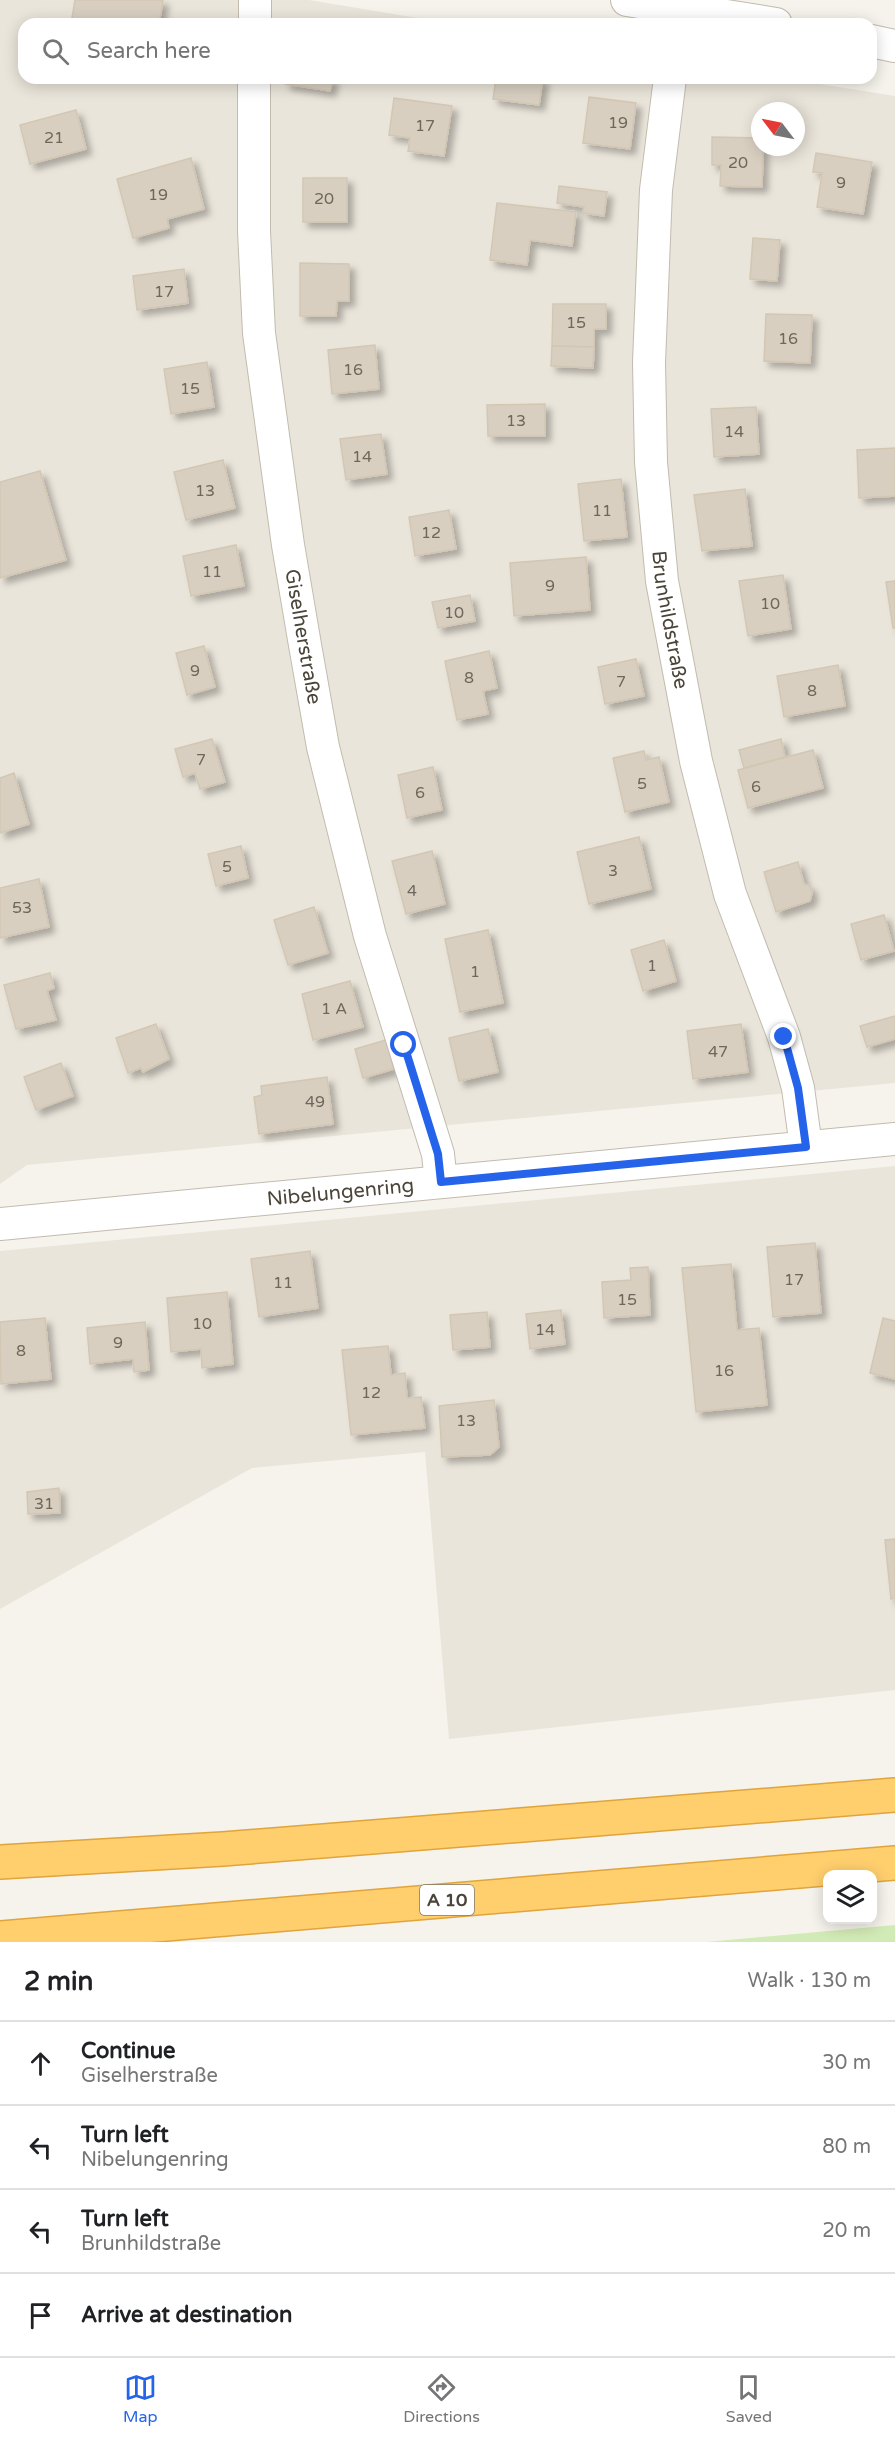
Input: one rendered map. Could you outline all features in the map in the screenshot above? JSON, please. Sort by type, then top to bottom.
[{"type":"highway","points":[[0,1862],[223,1849],[895,1795]]},
{"type":"highway","name":"A 10","points":[[0,1938],[895,1863]]},
{"type":"street","points":[[255,0],[255,18]]},
{"type":"street","points":[[627,0],[676,16],[774,16]]},
{"type":"street","points":[[877,42],[895,46]]},
{"type":"street","name":"Giselherstraße","points":[[254,84],[254,231],[260,333],[291,567],[323,747],[344,835],[370,936],[438,1154],[441,1182]]},
{"type":"street","name":"Brunhildstraße","points":[[669,84],[656,190],[649,351],[651,462],[662,581],[696,761],[730,894],[784,1037],[798,1088],[806,1147]]},
{"type":"street","name":"Nibelungenring","points":[[0,1224],[895,1140]]},
{"type":"shaded area","points":[[0,0],[309,0],[418,18],[18,18],[18,84],[820,84],[895,96],[895,1083],[27,1165],[0,1184]]},
{"type":"shaded area","points":[[895,1166],[895,1690],[449,1739],[425,1452],[252,1468],[0,1609],[0,1251]]},
{"type":"green space","points":[[895,1925],[895,1942],[707,1942]]},
{"type":"building","points":[[75,0],[163,0],[160,18],[72,18]]},
{"type":"building","points":[[285,84],[332,84],[330,91]]},
{"type":"building","points":[[495,84],[542,84],[539,105],[493,99]]},
{"type":"building","points":[[589,97],[636,103],[630,149],[583,143]]},
{"type":"building","points":[[394,98],[452,106],[444,156],[408,151],[410,138],[389,135]]},
{"type":"building","points":[[76,110],[86,149],[30,164],[20,125]]},
{"type":"building","points":[[712,137],[751,138],[751,156],[763,156],[762,187],[720,186],[721,165],[712,165]]},
{"type":"building","points":[[816,153],[872,162],[863,214],[817,207],[822,173],[813,172]]},
{"type":"building","points":[[191,158],[204,209],[167,219],[169,228],[133,238],[117,179]]},
{"type":"building","points":[[303,178],[347,178],[347,222],[303,222]]},
{"type":"building","points":[[559,186],[607,192],[604,216],[583,213],[584,207],[557,203]]},
{"type":"building","points":[[497,203],[576,212],[572,246],[530,240],[527,265],[490,260]]},
{"type":"building","points":[[753,238],[780,240],[777,281],[750,279]]},
{"type":"building","points":[[300,263],[349,264],[349,301],[337,301],[336,316],[300,316]]},
{"type":"building","points":[[184,269],[188,303],[137,310],[133,276]]},
{"type":"building","points":[[553,304],[606,304],[606,329],[594,329],[594,347],[552,346]]},
{"type":"building","points":[[766,314],[812,315],[810,363],[764,361]]},
{"type":"building","points":[[375,345],[379,389],[332,394],[328,350]]},
{"type":"building","points":[[552,346],[594,347],[593,368],[551,366]]},
{"type":"building","points":[[207,362],[214,407],[171,414],[164,369]]},
{"type":"building","points":[[545,404],[545,436],[488,436],[487,405]]},
{"type":"building","points":[[756,407],[759,454],[714,457],[711,409]]},
{"type":"building","points":[[381,434],[387,474],[346,480],[340,439]]},
{"type":"building","points":[[895,448],[895,496],[859,498],[857,450]]},
{"type":"building","points":[[223,460],[235,508],[186,520],[174,472]]},
{"type":"building","points":[[40,471],[66,560],[0,578],[0,482]]},
{"type":"building","points":[[621,479],[627,537],[584,541],[578,484]]},
{"type":"building","points":[[745,489],[752,546],[702,551],[694,495]]},
{"type":"building","points":[[449,510],[456,549],[415,556],[409,517]]},
{"type":"building","points":[[236,545],[244,586],[191,596],[183,556]]},
{"type":"building","points":[[586,557],[590,610],[514,616],[510,563]]},
{"type":"building","points":[[783,575],[791,629],[748,636],[739,581]]},
{"type":"building","points":[[895,581],[895,628],[893,628],[886,582]]},
{"type":"building","points":[[470,595],[475,621],[438,628],[432,602]]},
{"type":"building","points":[[204,646],[215,687],[187,695],[176,653]]},
{"type":"building","points":[[489,651],[497,688],[483,691],[488,714],[457,720],[445,661]]},
{"type":"building","points":[[636,659],[644,696],[605,704],[598,667]]},
{"type":"building","points":[[838,665],[845,706],[784,717],[777,676]]},
{"type":"building","points":[[212,739],[225,782],[200,789],[195,773],[183,777],[175,749]]},
{"type":"building","points":[[781,739],[785,757],[744,768],[739,750]]},
{"type":"building","points":[[813,750],[823,788],[748,808],[738,770]]},
{"type":"building","points":[[644,751],[646,760],[659,757],[669,802],[625,812],[613,758]]},
{"type":"building","points":[[433,767],[442,810],[407,818],[398,775]]},
{"type":"building","points":[[14,773],[29,824],[0,833],[0,778]]},
{"type":"building","points":[[639,837],[651,889],[589,904],[577,852]]},
{"type":"building","points":[[241,846],[248,878],[216,886],[208,854]]},
{"type":"building","points":[[432,851],[445,904],[406,914],[392,861]]},
{"type":"building","points":[[798,862],[804,884],[810,886],[812,893],[810,901],[776,912],[764,872]]},
{"type":"building","points":[[39,879],[49,927],[0,938],[0,888]]},
{"type":"building","points":[[314,907],[328,953],[288,965],[274,920]]},
{"type":"building","points":[[884,915],[894,951],[861,960],[851,924]]},
{"type":"building","points":[[488,930],[503,1003],[460,1012],[445,939]]},
{"type":"building","points":[[664,940],[676,981],[643,991],[631,950]]},
{"type":"building","points":[[50,973],[54,988],[47,991],[56,1020],[16,1029],[4,985]]},
{"type":"building","points":[[350,981],[363,1027],[313,1040],[302,994]]},
{"type":"building","points":[[895,1016],[895,1039],[867,1047],[860,1026]]},
{"type":"building","points":[[156,1024],[169,1059],[143,1072],[141,1068],[128,1073],[116,1038]]},
{"type":"building","points":[[741,1024],[748,1072],[693,1079],[687,1031]]},
{"type":"building","points":[[488,1029],[498,1072],[459,1081],[449,1038]]},
{"type":"building","points":[[386,1040],[394,1069],[363,1078],[355,1049]]},
{"type":"building","points":[[61,1063],[73,1096],[36,1110],[24,1077]]},
{"type":"building","points":[[327,1077],[333,1124],[259,1134],[254,1097],[262,1095],[261,1086]]},
{"type":"building","points":[[815,1243],[821,1313],[773,1317],[767,1247]]},
{"type":"building","points":[[310,1251],[318,1308],[259,1317],[251,1259]]},
{"type":"building","points":[[731,1264],[737,1330],[759,1328],[767,1405],[696,1412],[682,1268]]},
{"type":"building","points":[[648,1267],[650,1315],[604,1318],[602,1282],[631,1280],[630,1268]]},
{"type":"building","points":[[227,1292],[233,1364],[202,1368],[201,1349],[171,1352],[167,1298]]},
{"type":"building","points":[[561,1310],[565,1344],[530,1349],[526,1314]]},
{"type":"building","points":[[487,1312],[490,1347],[453,1350],[450,1315]]},
{"type":"building","points":[[45,1318],[51,1379],[1,1384],[0,1322]]},
{"type":"building","points":[[883,1318],[895,1321],[895,1379],[870,1373]]},
{"type":"building","points":[[145,1322],[149,1370],[134,1372],[133,1359],[90,1364],[87,1328]]},
{"type":"building","points":[[388,1346],[391,1375],[405,1373],[407,1398],[421,1397],[425,1428],[351,1435],[342,1350]]},
{"type":"building","points":[[494,1400],[499,1447],[490,1455],[442,1457],[439,1406]]},
{"type":"building","points":[[59,1488],[60,1513],[28,1514],[27,1492]]},
{"type":"building","points":[[895,1539],[895,1598],[891,1599],[885,1540]]},
{"type":"route","points":[[404,1045],[438,1154],[441,1182],[806,1147],[798,1088],[784,1037]]}]
